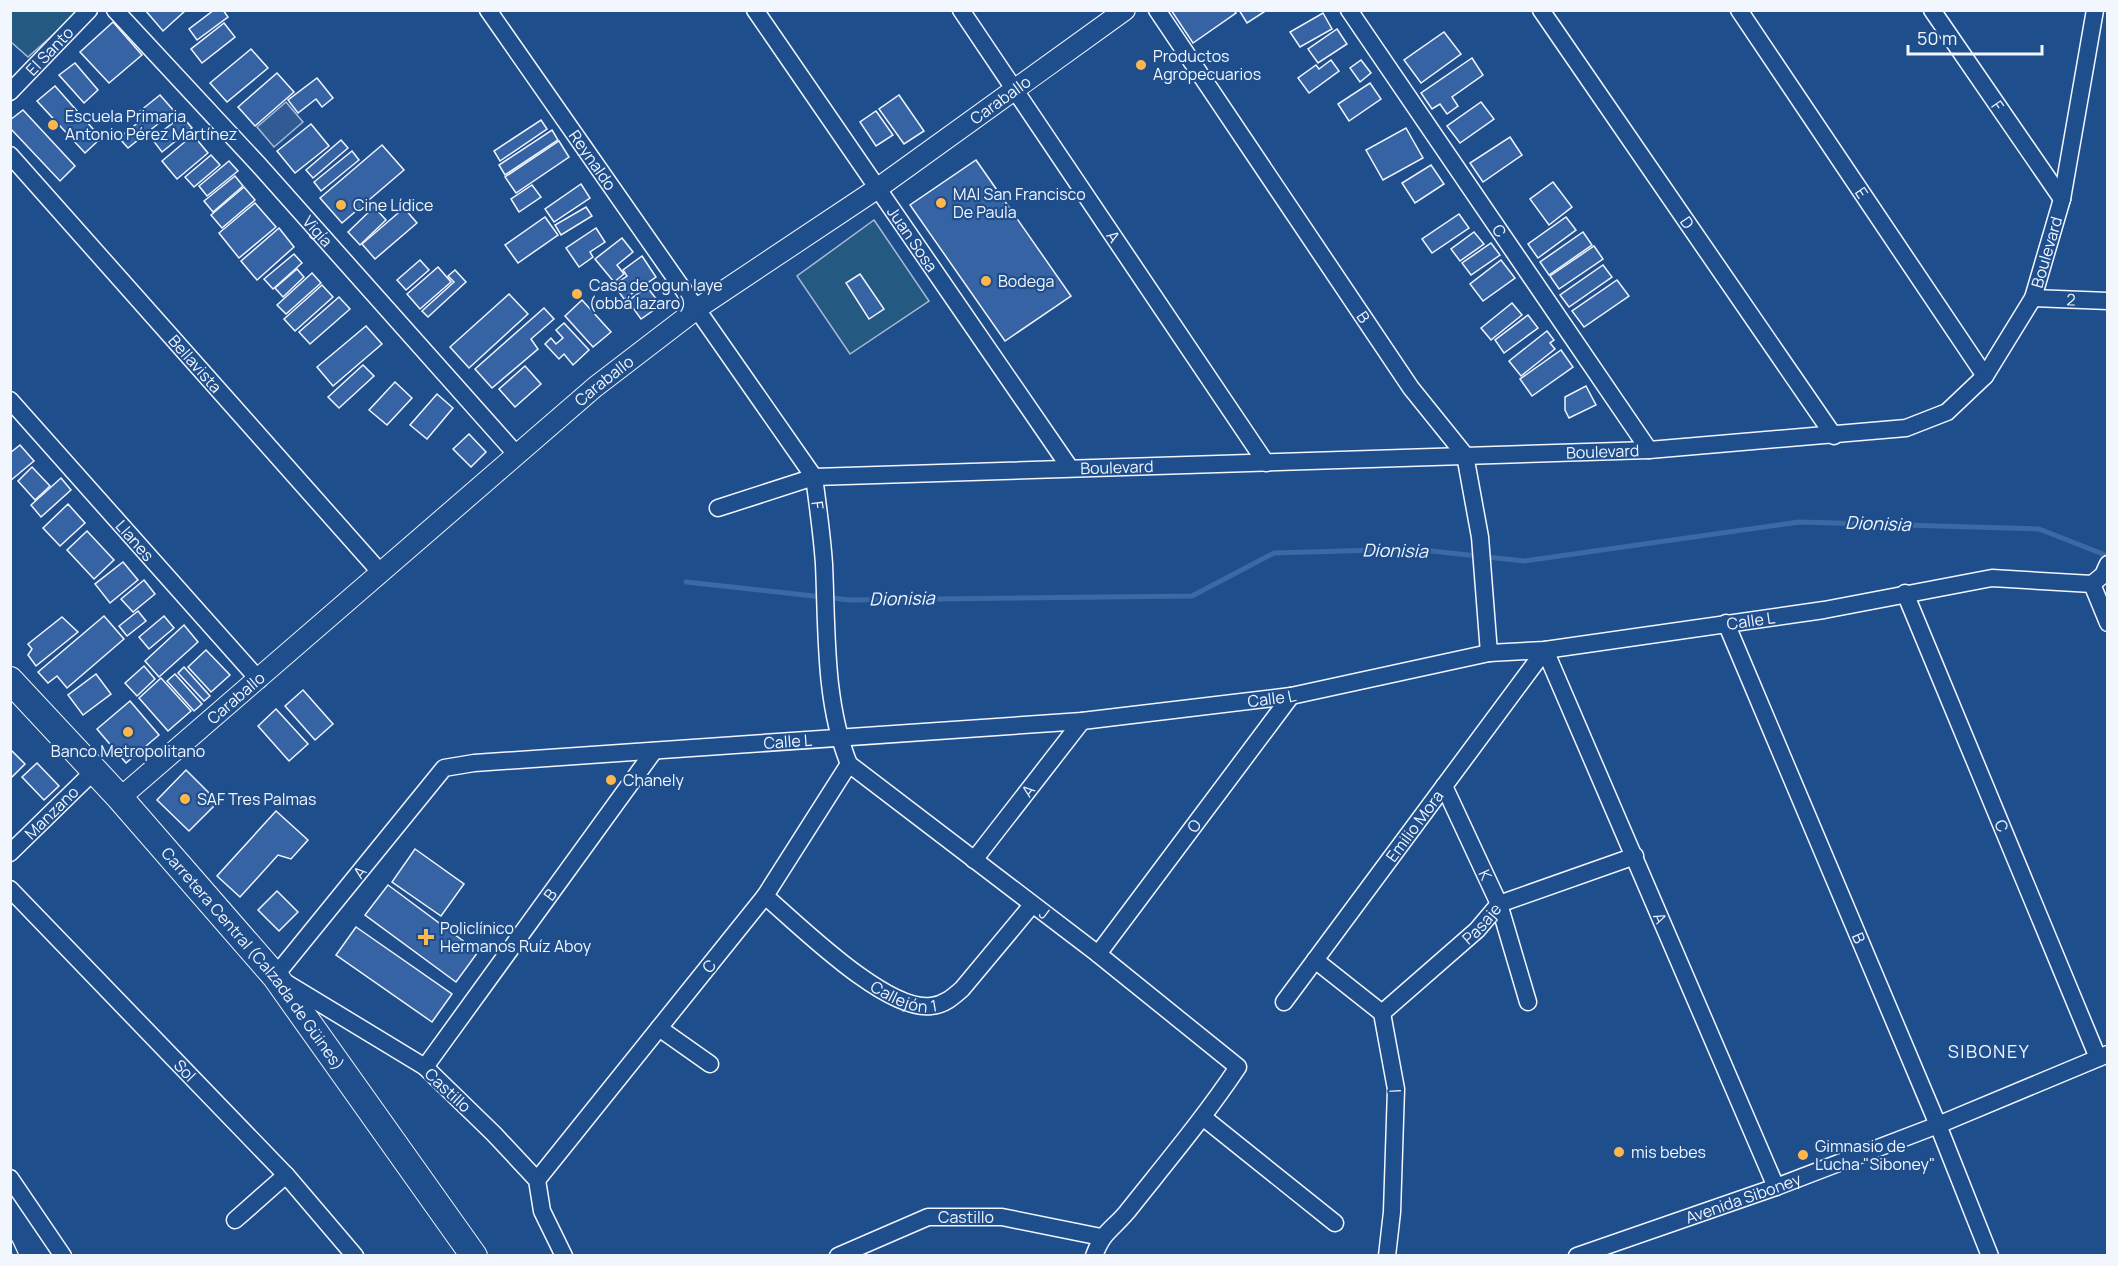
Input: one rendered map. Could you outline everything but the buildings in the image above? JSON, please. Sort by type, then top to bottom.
[{"type":"main road","name":"Carretera Central (Calzada de Güines)","points":[[10,680],[120,798],[275,976],[474,1256]]},
{"type":"street","name":"El Santo","points":[[10,92],[89,10]]},
{"type":"street","name":"Vigía","points":[[115,10],[258,164],[517,455]]},
{"type":"street","name":"Reynaldo","points":[[488,10],[698,308]]},
{"type":"street","name":"Juan Sosa","points":[[755,10],[1070,468]]},
{"type":"street","name":"A","points":[[961,10],[1266,463]]},
{"type":"street","name":"Caraballo","points":[[120,798],[260,680],[595,387],[698,308],[878,188],[1125,10]]},
{"type":"street","name":"B","points":[[1157,10],[1412,388],[1465,455],[1480,537],[1489,653]]},
{"type":"street","name":"C","points":[[1349,10],[1649,450]]},
{"type":"street","name":"D","points":[[1541,10],[1833,436]]},
{"type":"street","name":"E","points":[[1739,10],[1985,376]]},
{"type":"street","name":"F","points":[[1932,10],[2062,199]]},
{"type":"street","name":"Boulevard","points":[[718,508],[814,477],[1649,450],[1906,428],[1947,412],[1985,376],[2032,298],[2062,199],[2095,10]]},
{"type":"street","name":"Bellavista","points":[[10,155],[381,573]]},
{"type":"street","name":"2","points":[[2032,298],[2108,301]]},
{"type":"street","name":"F","points":[[698,308],[814,477],[823,561],[827,643],[838,738]]},
{"type":"street","name":"Llanes","points":[[10,400],[260,680]]},
{"type":"street","name":"Calle L","points":[[444,768],[474,763],[1082,720],[1291,696],[1489,653],[1545,650],[1824,610],[1992,578],[2101,574]]},
{"type":"street","points":[[2101,574],[2108,623]]},
{"type":"street","name":"C","points":[[1905,593],[2103,1056]]},
{"type":"street","name":"B","points":[[1726,623],[1938,1125],[1990,1256]]},
{"type":"street","name":"A","points":[[1545,650],[1776,1187]]},
{"type":"street","name":"Emilio Mora","points":[[1284,1002],[1545,650]]},
{"type":"street","name":"O","points":[[1098,954],[1291,696]]},
{"type":"street","name":"A","points":[[974,860],[1082,720]]},
{"type":"street","points":[[838,738],[849,764]]},
{"type":"street","name":"B","points":[[425,1067],[654,751]]},
{"type":"street","name":"C","points":[[537,1180],[765,896],[849,764]]},
{"type":"street","name":"J","points":[[849,764],[1098,954],[1238,1067],[1204,1118]]},
{"type":"street","name":"A","points":[[275,976],[444,768]]},
{"type":"street","name":"Manzano","points":[[10,853],[94,771]]},
{"type":"street","name":"K","points":[[1444,786],[1498,904],[1528,1002]]},
{"type":"street","name":"Pasaje","points":[[1382,1013],[1477,930],[1498,904],[1635,856]]},
{"type":"street","name":"Sol","points":[[10,889],[286,1175],[355,1256]]},
{"type":"street","name":"Callejón 1","points":[[765,896],[871,986],[910,1003],[929,1006],[949,1001],[962,989],[1032,905]]},
{"type":"street","points":[[1315,960],[1382,1013]]},
{"type":"street","name":"Castillo","points":[[275,976],[425,1067],[537,1180]]},
{"type":"street","name":"I","points":[[1382,1013],[1396,1089],[1392,1212],[1387,1256]]},
{"type":"street","points":[[659,1028],[710,1064]]},
{"type":"street","name":"Avenida Siboney","points":[[1586,1254],[1776,1187],[1938,1125],[2103,1056]]},
{"type":"street","points":[[1094,1256],[1101,1237],[1125,1214],[1204,1118],[1335,1223]]},
{"type":"street","points":[[235,1220],[286,1175]]},
{"type":"street","points":[[10,1178],[63,1256]]},
{"type":"street","points":[[537,1180],[542,1211],[564,1256]]},
{"type":"street","name":"Castillo","points":[[838,1256],[928,1217],[1002,1217],[1101,1237]]},
{"type":"shaded area","points":[[11,11],[80,11],[28,57],[11,42]]},
{"type":"shaded area","points":[[286,102],[303,122],[274,147],[257,127]]},
{"type":"shaded area","points":[[874,220],[929,301],[850,354],[797,276]]},
{"type":"waterway","name":"Dionisia","points":[[686,582],[850,600],[1192,596],[1274,553],[1413,549],[1524,561],[1799,522],[2039,529],[2108,556]]},
{"type":"railway","points":[[10,1243],[16,1256]]},
{"type":"place","name":"Productos Agropecuarios","points":[[1141,65]]},
{"type":"place","name":"Escuela Primaria Antonio Pérez Martínez","points":[[53,125]]},
{"type":"place","name":"MAI San Francisco De Paula","points":[[941,203]]},
{"type":"place","name":"Cine Lídice","points":[[341,205]]},
{"type":"place","name":"Bodega","points":[[986,281]]},
{"type":"place","name":"Casa de ogun laye (obbá lazaro)","points":[[577,294]]},
{"type":"place","name":"Banco Metropolitano","points":[[128,732]]},
{"type":"place","name":"Chanely","points":[[611,780]]},
{"type":"place","name":"SAF Tres Palmas","points":[[185,799]]},
{"type":"place","name":"Policlínico Hermanos Ruíz Aboy","points":[[426,937]]},
{"type":"place","name":"mis bebes","points":[[1619,1152]]},
{"type":"place","name":"Gimnasio de Lucha \"Siboney\"","points":[[1803,1155]]},
{"type":"district","name":"SIBONEY","points":[[1989,1052]]}]
